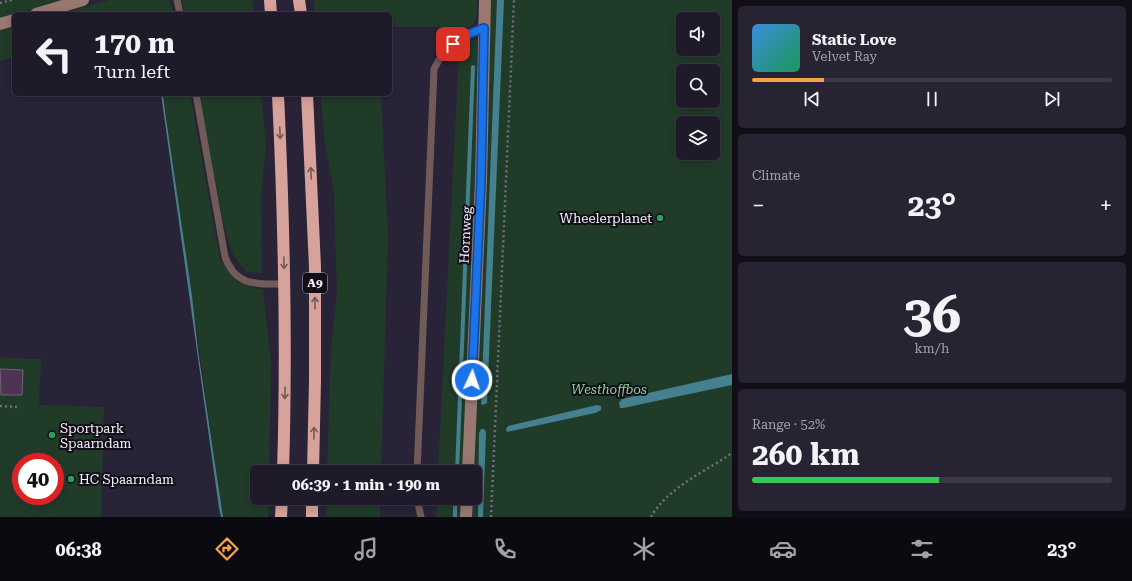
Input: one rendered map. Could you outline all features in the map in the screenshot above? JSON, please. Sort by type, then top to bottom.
[{"type":"highway","points":[[270,0],[271,12]]},
{"type":"highway","points":[[300,0],[301,12]]},
{"type":"highway","name":"A9","points":[[278,96],[282,173],[286,392],[283,465]]},
{"type":"highway","name":"A9","points":[[307,96],[314,267],[315,380],[313,465]]},
{"type":"highway","points":[[281,517],[282,505]]},
{"type":"highway","points":[[312,505],[312,517]]},
{"type":"street","points":[[43,12],[83,0]]},
{"type":"street","name":"Hornweg","points":[[468,465],[481,180],[484,0]]},
{"type":"street","points":[[0,24],[12,21]]},
{"type":"street","points":[[466,517],[467,505]]},
{"type":"lane","points":[[177,0],[180,12]]},
{"type":"lane","points":[[417,465],[434,69],[442,53],[464,36],[484,28]]},
{"type":"lane","points":[[196,96],[225,257],[229,267],[245,282],[258,284],[284,284]]},
{"type":"lane","points":[[418,505],[421,517]]},
{"type":"path","points":[[0,3],[12,0]]},
{"type":"path","points":[[491,517],[514,0]]},
{"type":"path","points":[[0,406],[17,407]]},
{"type":"path","points":[[651,517],[660,504],[674,491],[732,454]]},
{"type":"green space","points":[[66,0],[22,12],[12,12],[12,15],[0,18],[0,1]]},
{"type":"green space","points":[[109,0],[170,0],[173,12],[67,12]]},
{"type":"green space","points":[[182,0],[253,0],[254,12],[184,12]]},
{"type":"green space","points":[[314,0],[477,0],[476,19],[469,27],[392,27],[392,12],[315,12]]},
{"type":"green space","name":"Westhoffbos","points":[[488,0],[732,0],[732,517],[471,517],[472,505],[482,505],[482,465],[473,465]]},
{"type":"green space","points":[[12,28],[12,58],[0,61],[0,31]]},
{"type":"green space","points":[[475,39],[478,40],[476,157],[463,465],[438,465],[459,52],[461,47]]},
{"type":"green space","points":[[163,96],[190,96],[220,259],[229,273],[237,281],[247,286],[263,290],[271,364],[269,465],[250,465],[250,505],[269,505],[268,517],[223,517]]},
{"type":"green space","points":[[199,96],[261,96],[266,147],[261,196],[262,273],[246,272],[232,253],[223,222]]},
{"type":"green space","points":[[321,96],[381,96],[388,238],[381,465],[327,465],[331,349],[337,293],[334,193],[324,137]]},
{"type":"green space","name":"Sportpark Spaarndam","points":[[0,358],[41,359],[39,405],[104,407],[101,517],[0,517]]},
{"type":"green space","points":[[327,505],[380,505],[380,517],[326,517]]},
{"type":"green space","points":[[437,505],[461,505],[460,517],[436,517]]},
{"type":"shaded area","points":[[497,0],[504,0],[487,403],[483,405],[481,404]]},
{"type":"shaded area","points":[[161,96],[163,96],[192,296],[198,350],[223,517],[221,517]]},
{"type":"shaded area","points":[[732,374],[732,385],[620,408],[619,403],[622,399]]},
{"type":"shaded area","points":[[597,405],[601,406],[601,410],[595,413],[507,432],[506,429],[508,426]]},
{"type":"shaded area","points":[[481,429],[484,429],[486,432],[483,517],[478,517],[478,505],[482,505],[482,465],[479,465],[479,433]]},
{"type":"building","points":[[0,369],[23,370],[22,395],[1,395]]},
{"type":"waterway","points":[[457,465],[473,67]]},
{"type":"waterway","points":[[455,505],[455,517]]},
{"type":"place","name":"Wheelerplanet","points":[[660,218]]},
{"type":"place","name":"Sportpark Spaarndam","points":[[52,435]]},
{"type":"place","name":"HC Spaarndam","points":[[71,479]]},
{"type":"route","points":[[453,44],[464,36],[484,28],[481,180],[472,380]]}]
